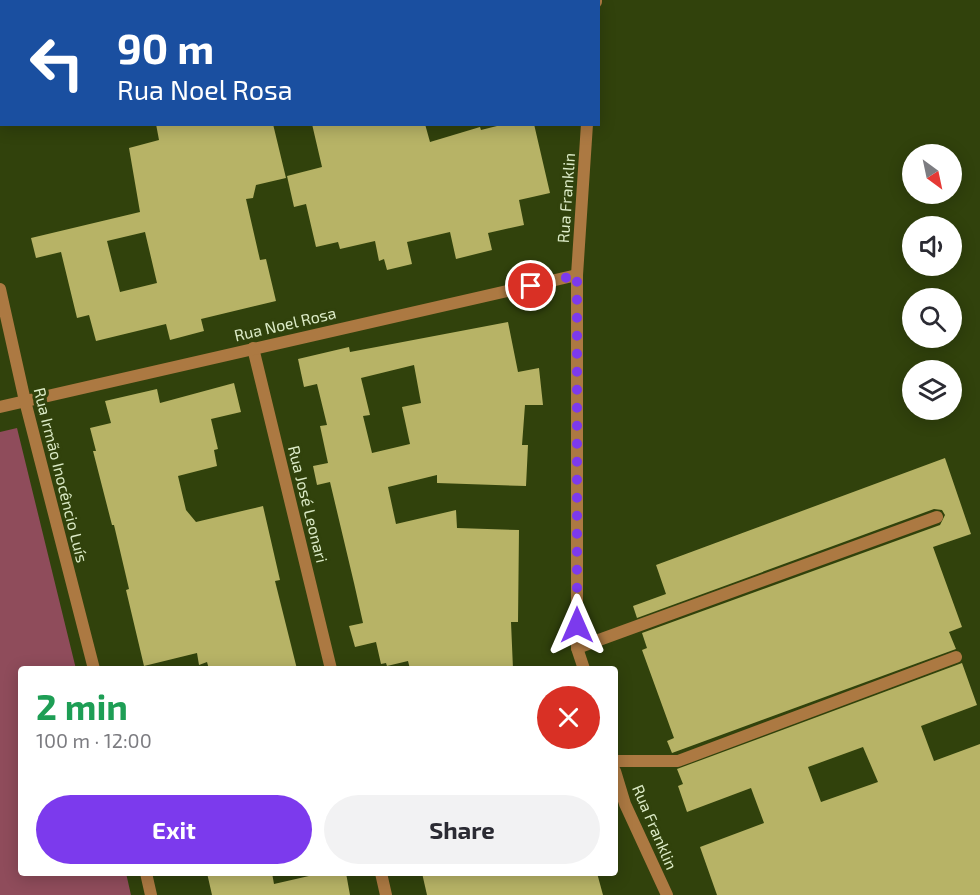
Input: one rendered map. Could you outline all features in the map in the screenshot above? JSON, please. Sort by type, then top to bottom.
[{"type":"street","name":"Rua Franklin","points":[[583,666],[577,648],[577,275],[587,126]]},
{"type":"street","name":"Rua Noel Rosa","points":[[0,407],[577,275]]},
{"type":"street","name":"Rua Irmão Inocêncio Luís","points":[[0,289],[25,401],[93,666]]},
{"type":"street","name":"Rua José Leonari","points":[[253,348],[330,666]]},
{"type":"street","points":[[577,648],[937,517]]},
{"type":"street","points":[[618,761],[678,761],[956,657]]},
{"type":"street","name":"Rua Franklin","points":[[618,781],[625,804],[667,895]]},
{"type":"street","points":[[147,876],[151,895]]},
{"type":"street","points":[[382,876],[386,895]]},
{"type":"shaded area","points":[[17,428],[75,666],[18,666],[18,876],[127,876],[131,895],[0,895],[0,432]]},
{"type":"building","points":[[156,126],[273,126],[286,178],[256,185],[253,198],[246,199],[260,260],[266,259],[276,301],[201,319],[204,331],[170,340],[166,324],[96,341],[89,315],[77,318],[61,252],[36,258],[31,238],[140,212],[129,148],[159,140]],"holes":[[[145,232],[157,283],[120,292],[107,241]]]},
{"type":"building","points":[[312,126],[426,126],[430,142],[480,127],[481,130],[497,126],[534,126],[550,193],[519,200],[524,225],[488,233],[492,250],[456,259],[450,232],[407,242],[412,264],[387,270],[384,259],[379,261],[375,241],[340,249],[338,242],[316,247],[306,204],[294,207],[287,176],[322,167]]},
{"type":"building","points":[[508,322],[518,372],[539,368],[543,405],[525,405],[522,445],[528,445],[526,486],[437,483],[437,475],[388,487],[396,524],[456,510],[457,528],[519,530],[518,622],[511,622],[513,666],[409,666],[408,661],[387,666],[386,663],[381,664],[376,642],[355,647],[349,626],[363,623],[354,583],[330,482],[317,485],[313,466],[328,463],[320,426],[327,425],[317,384],[304,387],[298,359],[349,347],[350,352]],"holes":[[[414,365],[421,403],[402,407],[410,444],[372,453],[363,416],[370,415],[361,378]]]},
{"type":"building","points":[[234,383],[241,412],[211,419],[218,449],[214,450],[217,466],[178,476],[186,510],[196,522],[263,506],[280,580],[275,581],[296,666],[208,666],[207,662],[199,665],[197,653],[144,666],[126,590],[129,589],[93,451],[96,451],[90,428],[111,423],[105,401],[157,389],[160,403]]},
{"type":"building","points":[[945,458],[971,534],[933,547],[962,627],[949,632],[956,649],[672,753],[667,741],[674,738],[642,650],[647,648],[642,633],[940,525],[945,515],[942,510],[934,509],[637,618],[633,606],[666,594],[656,565]]},
{"type":"building","points":[[962,663],[977,705],[921,726],[934,761],[980,744],[980,895],[717,895],[700,847],[764,823],[751,788],[687,812],[678,786],[683,784],[677,769]],"holes":[[[863,747],[878,782],[821,802],[808,767]]]},
{"type":"building","points":[[208,876],[273,876],[274,884],[309,876],[347,876],[350,895],[212,895]]},
{"type":"building","points":[[423,876],[598,876],[603,895],[427,895]]},
{"type":"route","points":[[531,286],[577,275],[577,625]]}]
